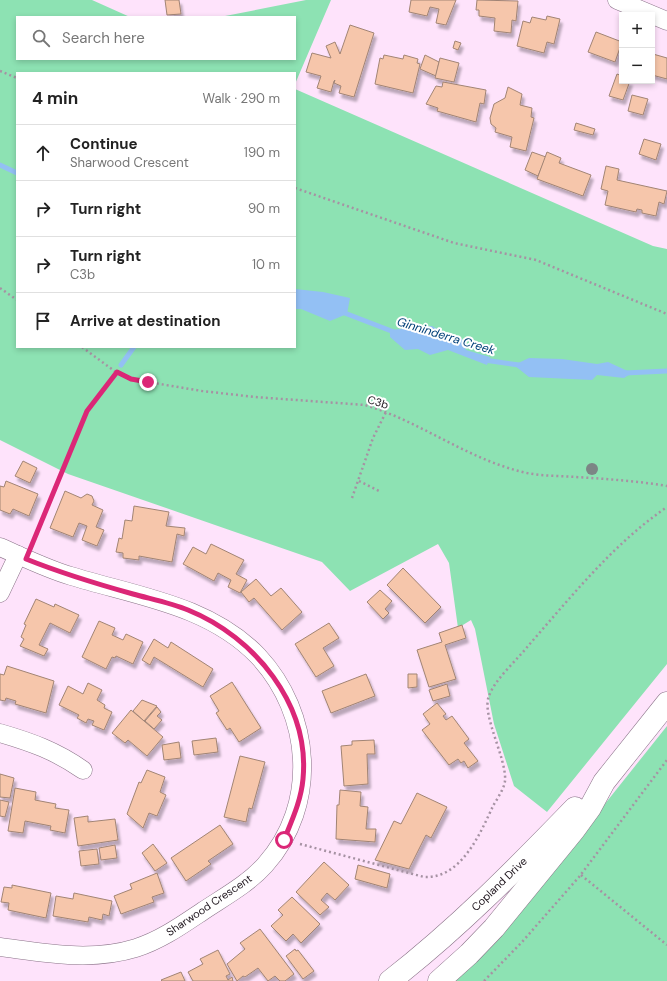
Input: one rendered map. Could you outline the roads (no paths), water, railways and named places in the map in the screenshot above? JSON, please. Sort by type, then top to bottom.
[{"type":"main road","name":"Copland Drive","points":[[439,981],[469,954],[494,928],[574,830],[590,808],[604,782],[667,703]]},
{"type":"main road","name":"Copland Drive","points":[[390,981],[424,954],[467,915],[582,800],[604,782]]},
{"type":"street","points":[[617,0],[667,21]]},
{"type":"street","name":"Sharwood Crescent","points":[[0,547],[68,575],[188,610],[219,624],[233,634],[258,657],[279,684],[287,699],[299,730],[302,746],[303,778],[297,810],[284,840],[264,866],[240,887],[167,935],[137,948],[104,955],[69,957],[0,947]]},
{"type":"street","points":[[0,594],[22,557]]},
{"type":"street","points":[[0,733],[61,754],[83,770]]},
{"type":"water","points":[[296,289],[323,292],[350,298],[347,314],[330,321],[301,309],[296,309]]},
{"type":"water","points":[[432,326],[455,339],[462,339],[466,350],[490,357],[487,365],[448,350],[430,355],[418,349],[405,350],[390,337],[390,330]]},
{"type":"water","points":[[529,358],[562,359],[597,364],[608,362],[632,373],[624,378],[597,375],[592,380],[529,377],[514,365]]},
{"type":"waterway","name":"Ginninderra Creek","points":[[0,165],[16,173]]},
{"type":"waterway","name":"Ginninderra Creek","points":[[342,312],[394,332]]},
{"type":"waterway","points":[[121,365],[133,348]]},
{"type":"waterway","name":"Ginninderra Creek","points":[[484,360],[519,365]]},
{"type":"waterway","name":"Ginninderra Creek","points":[[625,373],[667,371]]}]
